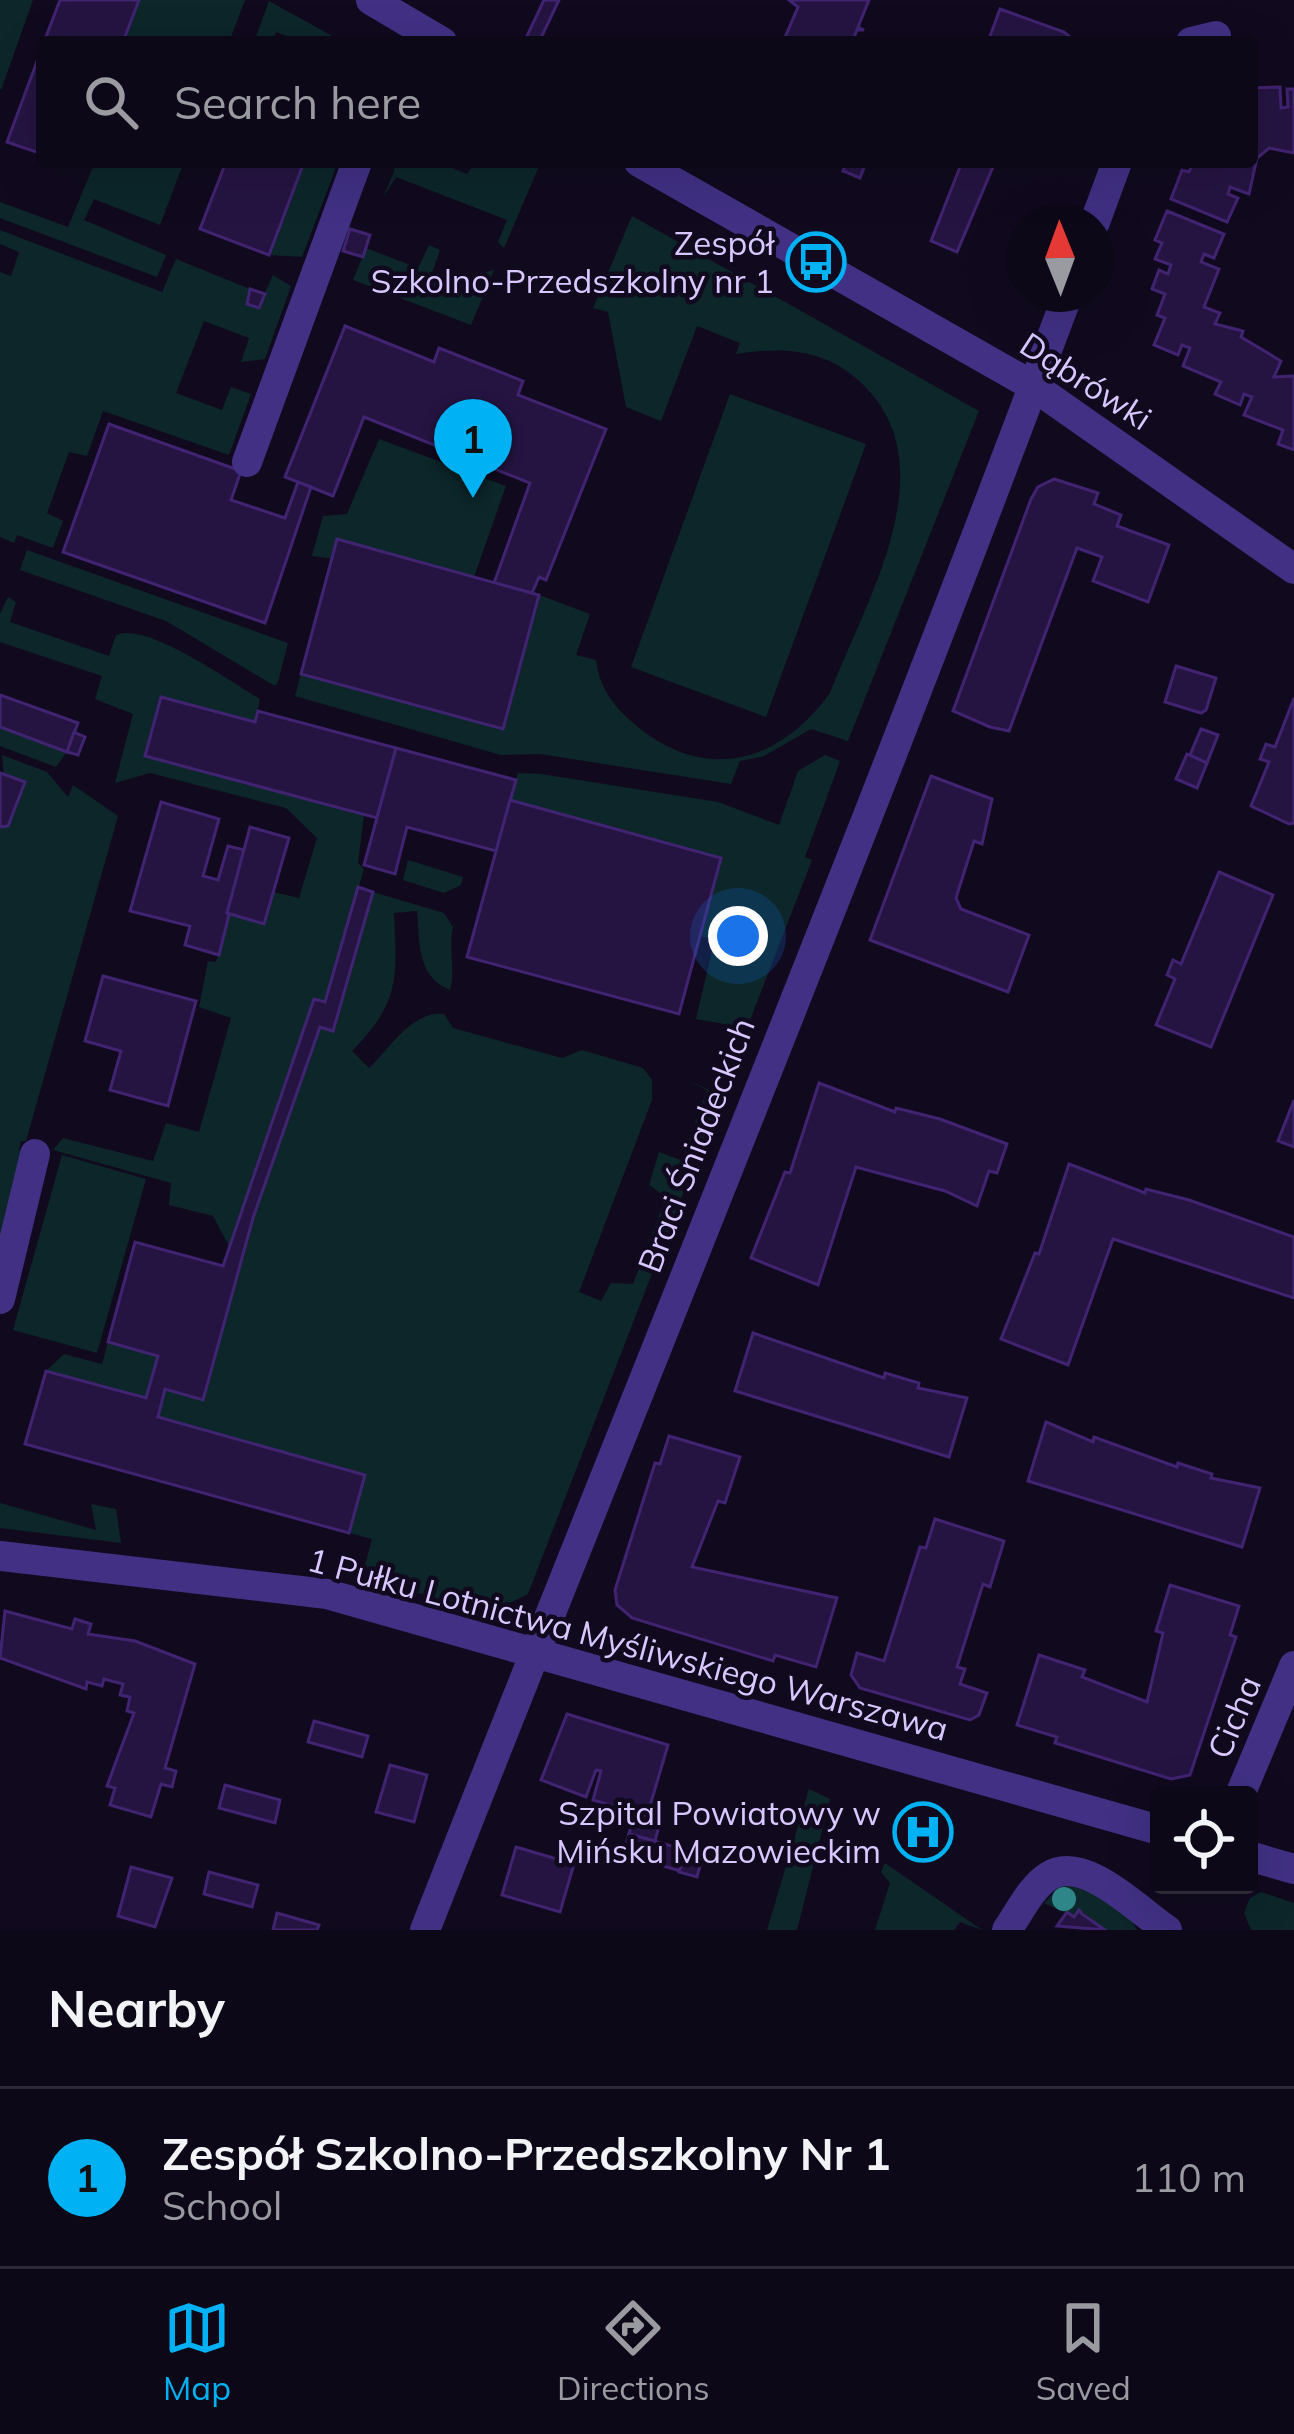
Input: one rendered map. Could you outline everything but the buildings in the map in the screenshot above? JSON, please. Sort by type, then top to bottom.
[{"type":"street","points":[[371,0],[408,33]]},
{"type":"street","points":[[247,462],[355,168]]},
{"type":"street","name":"Dąbrówki","points":[[650,168],[1033,386],[1294,569]]},
{"type":"street","points":[[1102,204],[1115,168]]},
{"type":"street","name":"Braci Śniadeckich","points":[[425,1930],[781,1025],[855,857],[1061,312]]},
{"type":"street","points":[[0,1300],[35,1154]]},
{"type":"street","name":"1 Pułku Lotnictwa Myśliwskiego Warszawa","points":[[0,1556],[308,1590],[1150,1827]]},
{"type":"street","name":"Cicha","points":[[1244,1786],[1294,1666]]},
{"type":"street","points":[[1258,1859],[1294,1870]]},
{"type":"street","points":[[1007,1930],[1039,1885],[1063,1870],[1083,1872],[1166,1930]]},
{"type":"green space","points":[[0,0],[33,0],[1,90],[0,89]]},
{"type":"green space","points":[[139,0],[245,0],[231,36],[125,36]]},
{"type":"green space","points":[[269,1],[332,36],[276,32],[274,36],[256,36]]},
{"type":"green space","points":[[93,168],[182,168],[160,225],[94,199],[84,220],[166,255],[157,277],[0,218],[0,202],[68,227]]},
{"type":"green space","points":[[302,168],[336,168],[302,257],[269,255]]},
{"type":"green space","points":[[452,168],[467,174],[471,168],[538,168],[504,248],[498,242],[507,220],[396,177],[383,198],[395,169]]},
{"type":"green space","points":[[632,216],[979,411],[848,741],[811,729],[764,756],[740,761],[731,784],[540,754],[501,755],[295,696],[301,674],[502,729],[539,595],[590,614],[576,655],[596,660],[604,687],[625,716],[659,742],[686,754],[738,758],[763,750],[787,737],[830,693],[893,532],[900,490],[898,450],[885,412],[857,379],[830,361],[800,352],[736,354],[740,343],[697,326],[661,421],[626,407],[608,312],[593,308]]},
{"type":"green space","points":[[0,230],[162,292],[176,259],[250,289],[247,304],[258,308],[273,275],[291,286],[265,359],[241,362],[249,338],[204,321],[176,393],[222,410],[231,387],[251,394],[229,455],[103,411],[87,456],[69,452],[47,513],[63,521],[53,548],[17,535],[14,543],[0,537],[0,272],[11,276],[19,252],[0,244]]},
{"type":"green space","points":[[429,245],[440,250],[432,273],[479,290],[486,272],[494,270],[471,325],[353,280],[366,248],[418,268]]},
{"type":"green space","points":[[730,394],[866,444],[766,717],[631,667]]},
{"type":"green space","points":[[379,439],[506,486],[474,577],[312,556],[323,516],[347,514]]},
{"type":"green space","points":[[27,550],[288,643],[278,682],[275,686],[166,621],[20,570]]},
{"type":"green space","points":[[8,597],[16,602],[10,622],[109,656],[116,635],[147,637],[188,655],[260,699],[255,722],[162,697],[146,756],[364,815],[358,863],[364,869],[325,1002],[314,1000],[229,1246],[213,1216],[169,1205],[171,1183],[53,1150],[63,1138],[153,1161],[166,1123],[199,1132],[231,1018],[199,1007],[208,961],[216,962],[230,915],[264,924],[274,892],[299,898],[317,838],[286,808],[150,773],[115,783],[133,714],[95,699],[102,676],[0,642],[0,614]]},
{"type":"green space","points":[[0,727],[67,752],[56,767],[0,746]]},
{"type":"green space","points":[[2,755],[47,772],[68,797],[73,785],[118,816],[26,1141],[21,1141],[19,1150],[27,1152],[0,1249],[0,827],[8,826]]},
{"type":"green space","points":[[825,755],[840,761],[805,857],[812,860],[747,1028],[696,1019],[712,951],[708,938],[700,936],[721,858],[510,800],[518,773],[541,774],[718,802],[779,825],[798,771]]},
{"type":"green space","points":[[408,860],[463,877],[461,885],[444,893],[403,880]]},
{"type":"green space","points":[[373,892],[444,913],[453,927],[452,974],[450,990],[425,967],[417,911],[394,913],[392,988],[379,1018],[352,1051],[369,1068],[412,1024],[444,1014],[453,1028],[562,1058],[582,1050],[643,1068],[652,1080],[652,1100],[579,1292],[601,1301],[611,1283],[633,1284],[666,1197],[649,1185],[659,1152],[694,1165],[528,1594],[489,1613],[362,1577],[372,1539],[349,1533],[365,1475],[158,1417],[165,1389],[253,1218],[320,1027],[333,1030]]},
{"type":"green space","points":[[687,1080],[721,1095],[697,1157],[684,1153],[707,1090]]},
{"type":"green space","points":[[62,1155],[146,1179],[97,1353],[13,1330]]},
{"type":"green space","points":[[108,1342],[158,1356],[146,1398],[46,1371],[64,1354],[102,1364]]},
{"type":"green space","points":[[0,1503],[96,1530],[91,1504],[116,1509],[121,1543],[0,1528]]},
{"type":"green space","points":[[809,1789],[830,1799],[797,1930],[767,1930]]},
{"type":"green space","points":[[885,1863],[982,1930],[960,1922],[954,1930],[875,1930],[890,1883],[881,1872]]},
{"type":"green space","points":[[1064,1883],[1106,1899],[1137,1930],[1105,1930],[1080,1910],[1074,1917],[1044,1903]]},
{"type":"green space","points":[[1258,1894],[1294,1903],[1294,1930],[1251,1930],[1244,1913],[1250,1898]]},
{"type":"place","name":"Zespół Szkolno-Przedszkolny nr 1","points":[[816,262]]},
{"type":"place","name":"Zespół Szkolno-Przedszkolny Nr 1","points":[[473,498]]},
{"type":"place","name":"Szpital Powiatowy w Mińsku Mazowieckim","points":[[923,1832]]}]
